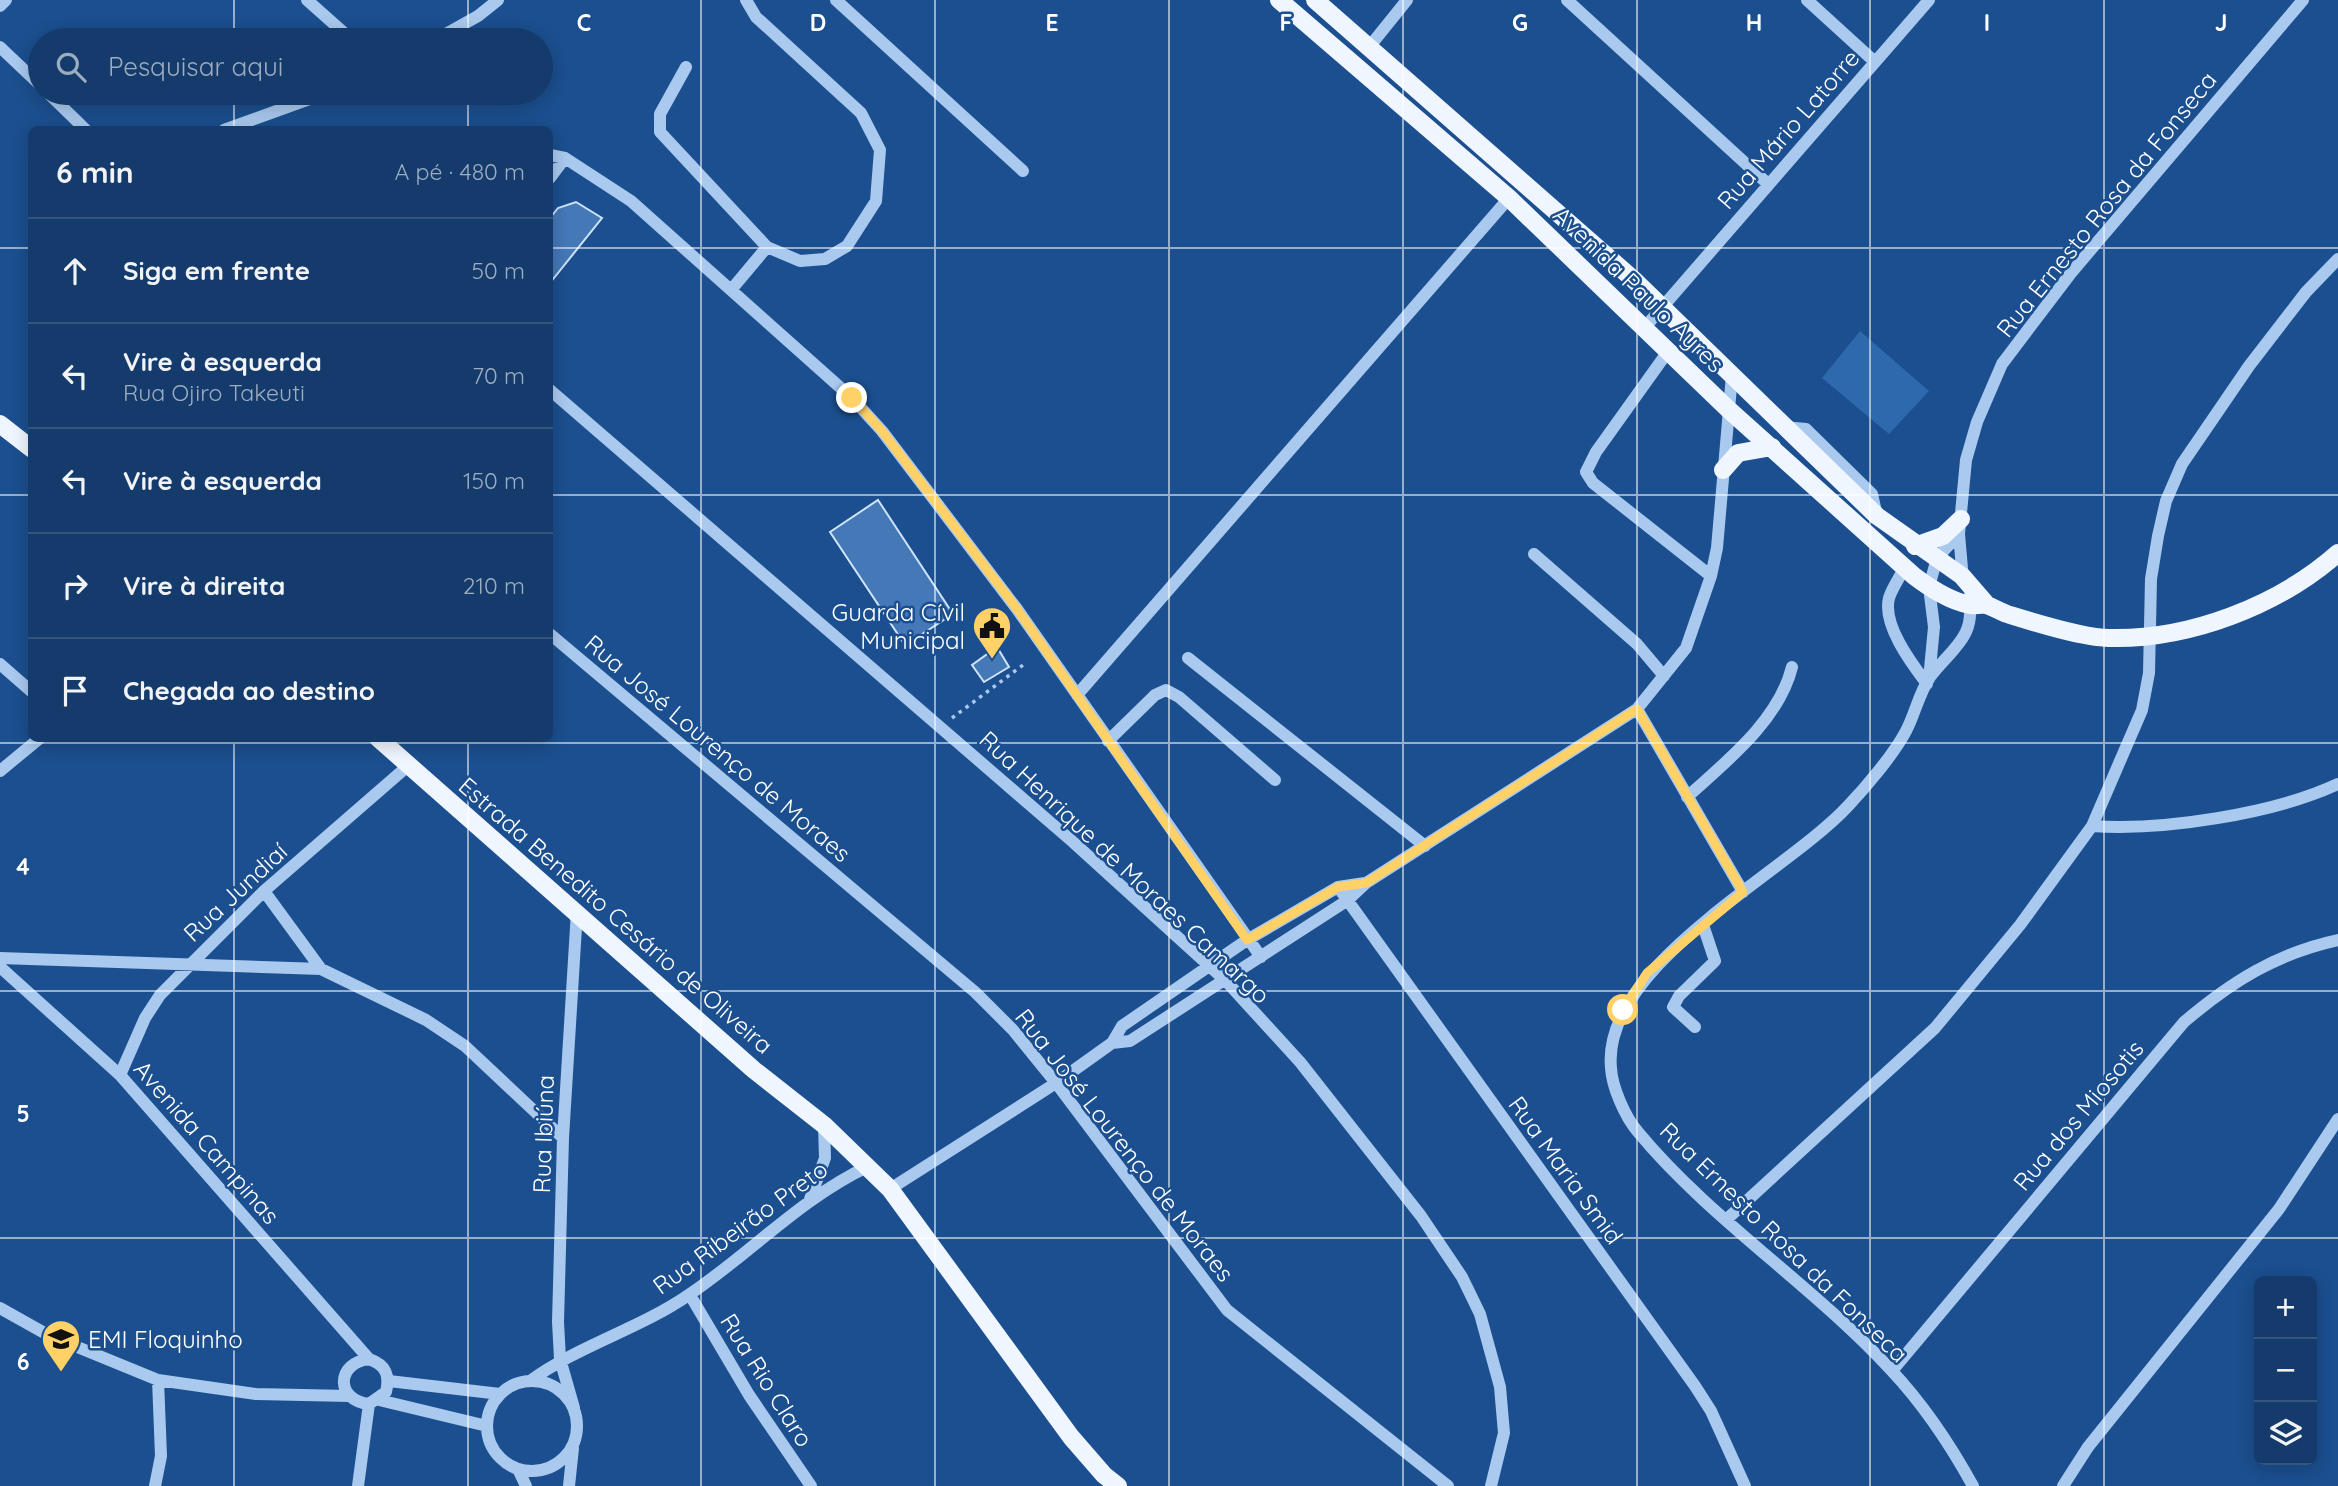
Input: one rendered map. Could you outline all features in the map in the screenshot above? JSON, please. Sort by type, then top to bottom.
[{"type":"main road","name":"Avenida Paulo Ayres","points":[[1279,0],[1509,198],[1646,326],[1728,409],[1929,587],[2008,615],[2107,638],[2151,635],[2222,619],[2267,600],[2319,569],[2338,553]]},
{"type":"main road","name":"Avenida Paulo Ayres","points":[[1315,0],[1661,306],[1877,516],[1962,576],[1978,605]]},
{"type":"main road","points":[[1312,29],[1352,51],[1365,50],[1370,46]]},
{"type":"main road","points":[[0,424],[28,446]]},
{"type":"main road","points":[[1723,470],[1738,453],[1772,447]]},
{"type":"main road","points":[[1915,545],[1960,527]]},
{"type":"main road","name":"Estrada Benedito Cesário de Oliveira","points":[[383,742],[754,1070],[824,1125],[869,1166],[890,1189],[1071,1437],[1104,1475],[1118,1486]]},
{"type":"street","points":[[0,6],[6,0]]},
{"type":"street","points":[[307,0],[338,28]]},
{"type":"street","points":[[456,28],[498,0]]},
{"type":"street","points":[[686,67],[660,114],[660,132],[767,247],[800,261],[825,259],[847,246],[876,201],[880,150],[861,113],[756,17],[747,0]]},
{"type":"street","points":[[836,0],[1023,171]]},
{"type":"street","points":[[1370,46],[1407,0]]},
{"type":"street","points":[[1567,0],[1768,184]]},
{"type":"street","points":[[1807,0],[1874,62]]},
{"type":"street","name":"Rua Mário Latorre","points":[[1646,326],[1929,0]]},
{"type":"street","name":"Rua Ernesto Rosa da Fonseca","points":[[1962,576],[1960,527],[1966,460],[1977,422],[2002,364],[2079,263],[2303,0]]},
{"type":"street","points":[[0,47],[28,74]]},
{"type":"street","points":[[60,105],[82,126]]},
{"type":"street","points":[[234,126],[293,105]]},
{"type":"street","points":[[553,156],[565,158],[631,201],[852,398],[882,431],[1017,609],[1261,957]]},
{"type":"street","points":[[553,174],[565,158]]},
{"type":"street","points":[[1077,695],[1509,198]]},
{"type":"street","points":[[731,290],[767,247]]},
{"type":"street","points":[[1727,1219],[1935,1028],[2020,925],[2092,826],[2142,710],[2149,673],[2151,579],[2166,502],[2182,464],[2218,407],[2257,355],[2305,292],[2338,259]]},
{"type":"street","points":[[1677,322],[1678,286]]},
{"type":"street","points":[[1668,350],[1596,452],[1587,472],[1593,483],[1711,576]]},
{"type":"street","points":[[1112,1043],[1130,1041],[1226,981],[1348,900],[1366,883],[1637,709],[1686,648],[1711,576],[1732,375]]},
{"type":"street","name":"Rua Henrique de Moraes Camargo","points":[[553,393],[1073,842],[1226,981],[1308,1072],[1421,1216],[1462,1277],[1480,1314],[1500,1387],[1504,1433],[1491,1486]]},
{"type":"street","name":"Rua Ernesto Rosa da Fonseca","points":[[1960,527],[1937,558],[1929,587],[1934,627],[1928,681],[1905,734],[1849,805],[1805,847],[1743,892],[1647,973],[1623,1010],[1610,1049],[1611,1070],[1636,1130],[1727,1219],[1892,1371],[1956,1455],[1973,1486]]},
{"type":"street","points":[[1534,554],[1636,644],[1664,676]]},
{"type":"street","points":[[1905,567],[1888,599],[1891,620],[1901,649],[1928,681]]},
{"type":"street","name":"Rua Ernesto Rosa da Fonseca","points":[[1928,681],[1965,639],[1978,605]]},
{"type":"street","name":"Rua José Lourenço de Moraes","points":[[553,637],[975,992],[1013,1030],[1056,1083],[1227,1310],[1448,1486]]},
{"type":"street","points":[[1188,658],[1425,846]]},
{"type":"street","points":[[0,664],[28,688]]},
{"type":"street","points":[[1687,797],[1727,761],[1772,710],[1787,690],[1792,667]]},
{"type":"street","points":[[1108,741],[1155,695],[1166,690],[1179,697],[1275,780]]},
{"type":"street","points":[[1637,709],[1743,892]]},
{"type":"street","points":[[0,771],[35,742]]},
{"type":"street","name":"Rua Jundiaí","points":[[120,1075],[145,1018],[160,995],[264,891],[409,765]]},
{"type":"street","points":[[2092,826],[2136,827],[2179,822],[2292,801],[2338,784]]},
{"type":"street","points":[[890,1189],[1056,1083],[1112,1043],[1122,1026],[1247,940],[1338,887],[1366,883]]},
{"type":"street","name":"Rua Maria Smid","points":[[1338,887],[1695,1386],[1711,1411],[1745,1486]]},
{"type":"street","points":[[264,891],[321,969]]},
{"type":"street","name":"Rua Ibiúna","points":[[574,1408],[560,1359],[563,1138],[576,911]]},
{"type":"street","points":[[1695,1027],[1673,1007],[1679,996],[1715,961],[1703,925]]},
{"type":"street","name":"Rua dos Miosotis","points":[[1892,1371],[2184,1022],[2224,987],[2270,961],[2338,940]]},
{"type":"street","points":[[0,958],[321,969],[426,1020],[466,1046],[563,1138]]},
{"type":"street","name":"Avenida Campinas","points":[[0,967],[120,1075],[369,1359],[379,1363],[386,1371],[389,1381]]},
{"type":"street","points":[[2063,1486],[2088,1447],[2279,1209],[2338,1119]]},
{"type":"street","points":[[810,1199],[825,1158],[824,1125]]},
{"type":"street","name":"Rua Ribeirão Preto","points":[[560,1359],[615,1335],[690,1294],[810,1199],[869,1166]]},
{"type":"street","name":"Rua Rio Claro","points":[[690,1294],[750,1395],[811,1486]]},
{"type":"street","points":[[0,1308],[48,1335],[158,1381],[256,1394],[349,1396]]},
{"type":"street","points":[[369,1359],[358,1360],[349,1366],[344,1376],[344,1387],[349,1396],[358,1402],[374,1402],[487,1426]]},
{"type":"street","points":[[530,1381],[560,1359]]},
{"type":"street","points":[[155,1486],[161,1456],[158,1381]]},
{"type":"street","points":[[358,1486],[374,1402],[386,1392],[389,1381],[500,1394]]},
{"type":"street","points":[[569,1486],[577,1426],[574,1408],[563,1393],[548,1383],[530,1381],[514,1385],[500,1394],[490,1409],[487,1426],[491,1444],[502,1459],[518,1469],[534,1471],[550,1467],[564,1458],[573,1445]]},
{"type":"street","points":[[518,1469],[526,1486]]},
{"type":"path","points":[[969,705],[1023,665]]},
{"type":"shaded area","points":[[1860,331],[1929,391],[1889,434],[1822,378]]},
{"type":"building","points":[[576,202],[602,218],[553,279],[553,214],[558,208]]},
{"type":"building","points":[[878,500],[953,614],[905,645],[830,532]]},
{"type":"building","name":"Guarda Cívil Municipal","points":[[997,647],[1009,667],[984,682],[972,665]]},
{"type":"place","name":"Guarda Cívil Municipal","points":[[992,660]]},
{"type":"place","name":"EMI Floquinho","points":[[61,1373]]},
{"type":"route","points":[[852,398],[882,431],[1017,609],[1247,940],[1338,887],[1366,883],[1577,751],[1637,709],[1743,892],[1647,973],[1623,1010]]}]
